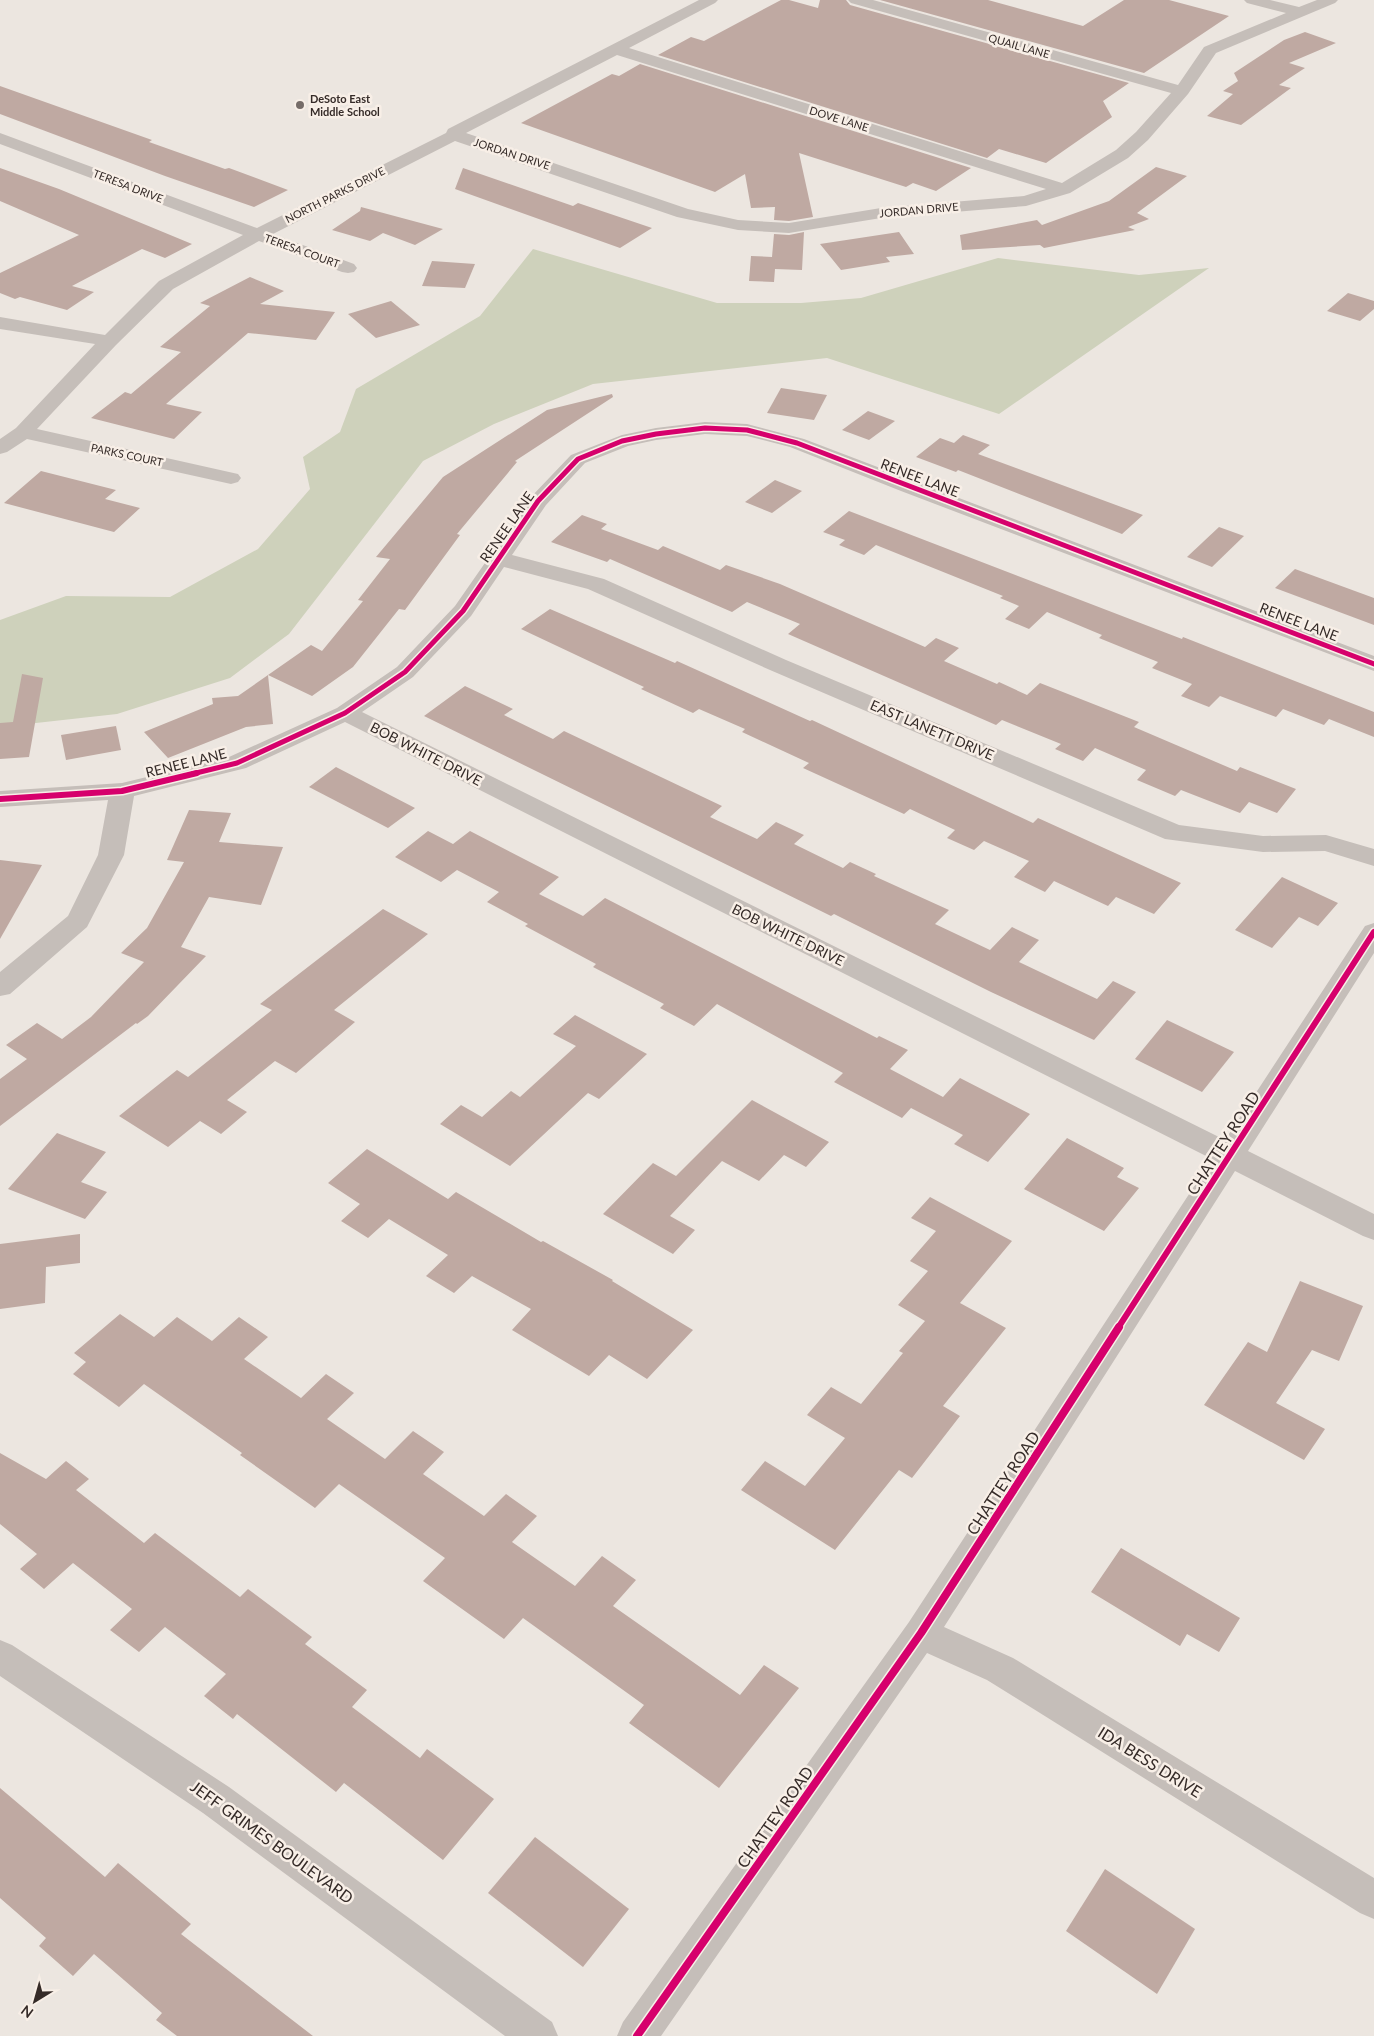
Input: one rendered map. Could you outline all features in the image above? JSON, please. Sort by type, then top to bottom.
[{"type":"street","name":"NORTH PARKS DRIVE","points":[[0,448],[23,432],[109,341],[166,285],[256,235],[454,135],[454,133],[710,0]]},
{"type":"street","name":"QUAIL LANE","points":[[856,0],[1182,92]]},
{"type":"street","points":[[1252,0],[1300,12]]},
{"type":"street","name":"JORDAN DRIVE","points":[[454,135],[683,213],[738,225],[789,228],[881,213],[1026,201],[1064,189],[1122,154],[1142,136],[1182,92],[1210,50],[1330,0]]},
{"type":"street","name":"DOVE LANE","points":[[615,50],[1064,189]]},
{"type":"street","name":"TERESA DRIVE","points":[[0,138],[256,235]]},
{"type":"street","name":"TERESA COURT","points":[[256,235],[348,268]]},
{"type":"street","points":[[0,323],[109,341]]},
{"type":"street","name":"RENEE LANE","points":[[0,799],[122,791],[237,763],[345,713],[405,672],[463,612],[538,501],[578,459],[622,441],[656,434],[705,428],[747,430],[796,443],[1374,664]]},
{"type":"street","name":"PARKS COURT","points":[[23,432],[231,478]]},
{"type":"street","name":"EAST LANETT DRIVE","points":[[499,559],[596,584],[778,665],[1174,833],[1263,844],[1326,843],[1374,858]]},
{"type":"street","name":"BOB WHITE DRIVE","points":[[345,713],[1232,1155],[1374,1228]]},
{"type":"street","points":[[0,987],[78,921],[111,855],[122,791]]},
{"type":"street","name":"CHATTEY ROAD","points":[[638,2036],[921,1633],[1232,1155],[1374,932]]},
{"type":"street","name":"IDA BESS DRIVE","points":[[921,1633],[1000,1669],[1374,1900]]},
{"type":"street","name":"JEFF GRIMES BOULEVARD","points":[[0,1656],[216,1800],[538,2036]]},
{"type":"green space","points":[[533,249],[717,303],[801,303],[861,298],[998,258],[1139,275],[1209,268],[999,414],[827,358],[593,384],[494,424],[423,461],[289,634],[230,678],[117,714],[0,727],[0,620],[66,596],[170,597],[258,549],[310,489],[303,457],[340,432],[356,389],[480,316]]},
{"type":"building","points":[[781,0],[789,0],[818,8],[820,0],[846,0],[850,5],[1129,83],[1103,101],[1112,117],[1046,163],[999,149],[987,158],[658,55],[691,37],[704,41]]},
{"type":"building","points":[[880,0],[988,0],[1083,26],[1124,0],[1169,0],[1229,16],[1144,73]]},
{"type":"building","points":[[1305,32],[1336,43],[1289,63],[1305,68],[1279,85],[1291,88],[1241,125],[1207,116],[1233,94],[1223,91],[1238,81],[1234,73],[1284,40]]},
{"type":"building","points":[[640,64],[971,168],[936,191],[913,183],[906,187],[799,153],[813,217],[789,221],[774,220],[775,207],[751,208],[745,174],[715,192],[521,123],[612,74],[619,76]]},
{"type":"building","points":[[0,86],[152,140],[149,142],[225,169],[229,168],[288,190],[254,207],[165,176],[0,114]]},
{"type":"building","points":[[1156,167],[1187,176],[1137,213],[1149,219],[1128,227],[1135,230],[1044,248],[1040,245],[962,250],[960,235],[1037,220],[1042,225],[1109,201]]},
{"type":"building","points":[[0,168],[59,189],[192,244],[165,258],[142,249],[72,286],[94,292],[67,310],[20,297],[15,299],[0,293],[0,273],[79,235],[0,201]]},
{"type":"building","points":[[463,168],[573,206],[578,203],[652,228],[620,248],[455,189]]},
{"type":"building","points":[[361,207],[443,229],[415,245],[383,233],[370,241],[332,230],[360,211]]},
{"type":"building","points":[[804,232],[802,270],[775,269],[774,282],[749,281],[751,256],[772,257],[774,234],[789,235]]},
{"type":"building","points":[[899,232],[914,254],[886,257],[890,262],[841,270],[820,244]]},
{"type":"building","points":[[432,261],[475,264],[465,288],[422,286]]},
{"type":"building","points":[[250,277],[284,291],[260,304],[335,312],[316,340],[248,333],[166,404],[202,412],[174,439],[91,418],[125,392],[131,394],[181,352],[160,347],[210,306],[200,303]]},
{"type":"building","points":[[1348,293],[1374,301],[1374,309],[1360,321],[1327,311]]},
{"type":"building","points":[[391,301],[420,325],[376,338],[348,314]]},
{"type":"building","points":[[781,388],[827,395],[814,420],[767,413]]},
{"type":"building","points":[[612,394],[613,397],[515,461],[517,462],[457,534],[460,535],[405,610],[399,609],[353,667],[312,696],[268,675],[311,645],[322,651],[363,601],[358,600],[390,559],[376,557],[443,477],[547,410]]},
{"type":"building","points":[[868,411],[895,421],[869,440],[842,430]]},
{"type":"building","points":[[963,435],[990,445],[978,454],[1143,515],[1122,534],[958,470],[956,472],[916,457],[940,438],[954,443]]},
{"type":"building","points":[[41,471],[116,490],[105,499],[140,508],[114,532],[4,503]]},
{"type":"building","points":[[775,480],[802,491],[772,513],[745,502]]},
{"type":"building","points":[[849,511],[1182,639],[1183,637],[1374,712],[1374,737],[1329,719],[1324,725],[1283,709],[1276,717],[1220,696],[1209,707],[1181,696],[1192,684],[1152,668],[1158,662],[1099,638],[1102,635],[1047,612],[1029,629],[1005,619],[1019,606],[1000,598],[1003,596],[876,545],[864,555],[839,545],[845,540],[823,532]]},
{"type":"building","points":[[582,515],[607,524],[601,529],[658,550],[663,546],[720,570],[726,565],[780,584],[925,647],[936,638],[959,648],[944,661],[997,684],[999,682],[1027,695],[1040,683],[1139,722],[1134,727],[1237,771],[1240,767],[1296,789],[1277,813],[1249,802],[1240,813],[1181,790],[1175,796],[1137,780],[1146,770],[1095,748],[1083,761],[1055,749],[1061,744],[1002,720],[996,725],[788,634],[800,624],[747,602],[732,612],[610,559],[607,562],[551,542]]},
{"type":"building","points":[[1219,527],[1244,536],[1212,567],[1187,557]]},
{"type":"building","points":[[1295,569],[1374,598],[1374,625],[1275,588]]},
{"type":"building","points":[[550,609],[675,663],[677,661],[810,721],[812,720],[1033,823],[1038,818],[1181,883],[1154,914],[1116,897],[1108,906],[1054,881],[1045,892],[1014,877],[1029,861],[984,841],[974,850],[947,838],[955,830],[910,809],[904,814],[803,768],[809,763],[742,732],[745,729],[699,709],[693,713],[641,689],[644,687],[521,629]]},
{"type":"building","points":[[22,674],[43,678],[29,757],[0,759],[0,723],[13,722]]},
{"type":"building","points":[[268,675],[273,724],[246,727],[168,758],[144,732],[213,704],[212,698],[238,696]]},
{"type":"building","points":[[465,686],[513,709],[504,715],[553,739],[564,731],[722,806],[710,817],[757,839],[776,822],[804,835],[794,844],[843,868],[850,862],[876,874],[874,876],[949,910],[935,924],[990,950],[1012,927],[1039,940],[1019,962],[1097,999],[1113,981],[1136,992],[1094,1040],[991,992],[834,914],[831,916],[424,716]]},
{"type":"building","points":[[116,726],[121,750],[66,760],[61,735]]},
{"type":"building","points":[[336,767],[415,808],[388,828],[309,787]]},
{"type":"building","points":[[189,810],[231,813],[219,842],[283,847],[261,905],[209,897],[181,947],[206,956],[148,1016],[136,1023],[0,1126],[0,1079],[27,1059],[6,1045],[37,1023],[62,1039],[91,1017],[144,962],[121,953],[147,928],[184,862],[167,860]]},
{"type":"building","points":[[428,831],[453,844],[470,831],[559,877],[539,894],[583,916],[605,898],[877,1038],[879,1036],[908,1050],[890,1069],[943,1097],[960,1078],[1030,1114],[988,1162],[954,1144],[963,1135],[911,1108],[902,1118],[834,1082],[843,1073],[717,1004],[694,1026],[660,1008],[664,1004],[593,967],[596,964],[525,926],[528,924],[487,902],[499,892],[457,870],[441,882],[395,857]]},
{"type":"building","points":[[0,860],[42,865],[0,939]]},
{"type":"building","points":[[1282,877],[1338,903],[1318,926],[1299,917],[1272,948],[1235,930]]},
{"type":"building","points":[[383,909],[428,934],[334,1010],[355,1022],[296,1073],[275,1061],[227,1100],[247,1112],[221,1134],[200,1121],[168,1147],[119,1116],[177,1070],[188,1077],[272,1010],[260,1004]]},
{"type":"building","points":[[575,1015],[647,1054],[599,1099],[588,1093],[510,1166],[440,1124],[461,1105],[482,1117],[511,1091],[520,1097],[576,1046],[553,1034]]},
{"type":"building","points":[[1167,1020],[1234,1052],[1202,1092],[1135,1059]]},
{"type":"building","points":[[752,1100],[829,1142],[806,1167],[784,1155],[759,1181],[722,1161],[670,1216],[695,1230],[673,1254],[603,1214],[653,1163],[676,1176]]},
{"type":"building","points":[[57,1133],[106,1152],[81,1182],[107,1192],[85,1219],[8,1189]]},
{"type":"building","points":[[1067,1138],[1124,1168],[1117,1177],[1139,1188],[1104,1231],[1024,1189]]},
{"type":"building","points":[[367,1149],[448,1199],[456,1192],[541,1242],[543,1241],[613,1280],[693,1330],[647,1379],[609,1355],[589,1376],[512,1330],[531,1309],[472,1276],[454,1293],[426,1276],[448,1255],[389,1219],[368,1238],[341,1221],[360,1204],[328,1183]]},
{"type":"building","points":[[930,1197],[1012,1241],[960,1303],[1006,1328],[943,1406],[960,1416],[912,1478],[899,1470],[835,1550],[741,1490],[765,1461],[805,1486],[845,1438],[807,1415],[831,1387],[861,1404],[903,1353],[899,1351],[925,1321],[898,1305],[928,1271],[910,1261],[936,1231],[911,1218]]},
{"type":"building","points":[[80,1234],[80,1263],[46,1267],[45,1303],[0,1309],[0,1244]]},
{"type":"building","points":[[1300,1281],[1363,1306],[1339,1361],[1312,1350],[1276,1403],[1325,1429],[1304,1460],[1204,1405],[1248,1342],[1267,1352]]},
{"type":"building","points":[[120,1314],[154,1337],[177,1317],[212,1341],[239,1317],[268,1337],[244,1359],[301,1398],[326,1374],[354,1393],[327,1419],[385,1459],[413,1431],[444,1452],[423,1474],[484,1516],[506,1494],[537,1516],[512,1542],[575,1586],[602,1556],[636,1580],[613,1606],[740,1695],[764,1665],[799,1688],[719,1788],[629,1723],[644,1705],[523,1618],[504,1639],[423,1581],[445,1558],[339,1484],[315,1508],[240,1455],[242,1453],[144,1384],[119,1407],[73,1374],[86,1362],[74,1353]]},
{"type":"building","points":[[0,1453],[46,1479],[66,1461],[89,1479],[76,1490],[144,1543],[155,1533],[240,1597],[248,1589],[312,1637],[305,1644],[367,1690],[352,1707],[420,1758],[427,1749],[494,1799],[443,1860],[344,1783],[336,1792],[237,1714],[233,1719],[204,1696],[226,1674],[165,1627],[139,1652],[110,1630],[132,1609],[73,1563],[44,1589],[20,1569],[37,1554],[0,1524]]},
{"type":"building","points":[[1121,1548],[1240,1618],[1219,1652],[1187,1634],[1180,1646],[1091,1592]]},
{"type":"building","points":[[0,1788],[105,1877],[118,1863],[191,1924],[181,1934],[313,2036],[177,2036],[156,2020],[162,2013],[94,1954],[73,1976],[39,1946],[46,1938],[0,1898]]},
{"type":"building","points":[[535,1837],[629,1909],[583,1967],[488,1893]]},
{"type":"building","points":[[1105,1869],[1195,1929],[1157,1994],[1066,1931]]},
{"type":"cycle path","points":[[0,799],[122,791],[237,763],[345,713],[405,672],[463,611],[538,501],[578,459],[622,441],[656,434],[705,428],[747,430],[797,443],[1374,664]]},
{"type":"cycle path","points":[[637,2036],[921,1633],[1374,932]]},
{"type":"place","name":"DeSoto East Middle School","points":[[300,105]]}]
